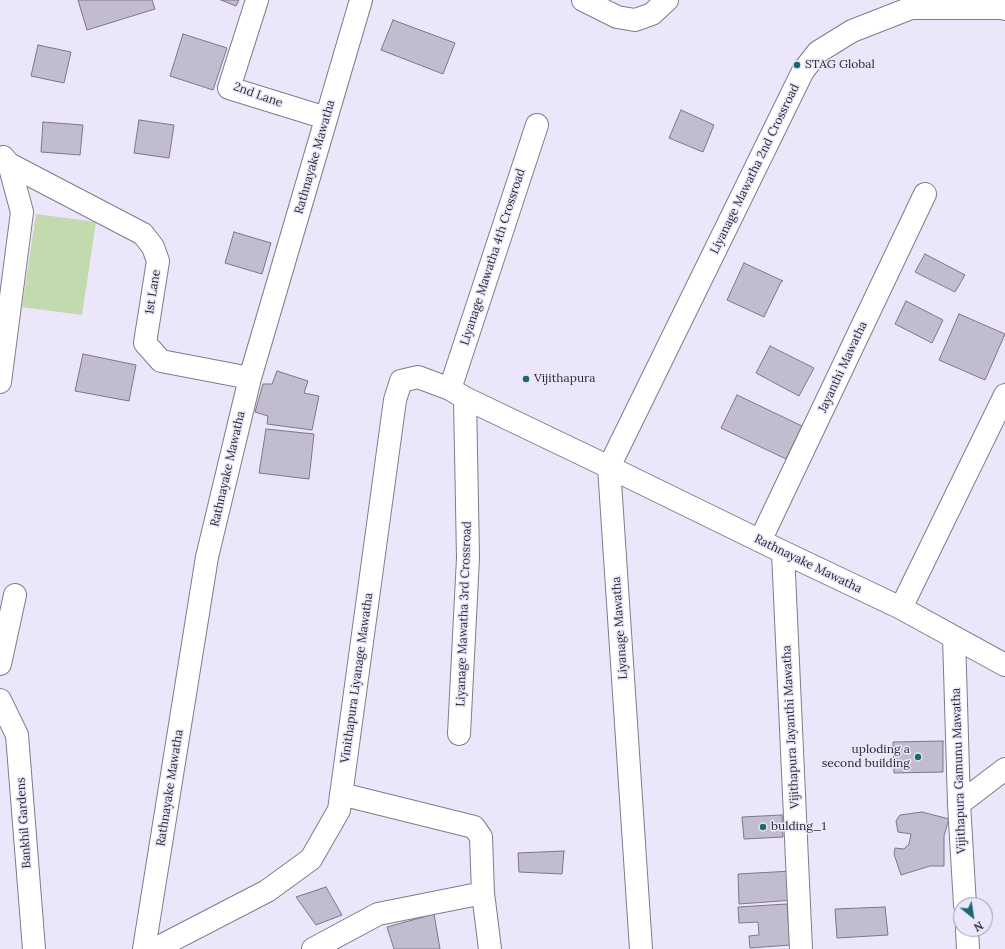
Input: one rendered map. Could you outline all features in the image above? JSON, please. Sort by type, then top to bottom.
[{"type":"street","name":"2nd Lane","points":[[257,0],[229,88],[326,118]]},
{"type":"street","name":"Rathnayake Mawatha","points":[[144,949],[207,557],[250,378],[361,0]]},
{"type":"street","points":[[583,0],[617,17],[635,20],[652,14],[667,0]]},
{"type":"street","name":"Liyanage Mawatha 2nd Crossroad","points":[[609,467],[803,70],[818,52],[852,31],[911,8],[1005,9]]},
{"type":"street","name":"Liyanage Mawatha 4th Crossroad","points":[[457,393],[537,125]]},
{"type":"street","points":[[0,382],[7,265],[22,212],[5,158]]},
{"type":"street","name":"1st Lane","points":[[5,158],[143,234],[153,247],[158,261],[145,342],[161,361],[250,378]]},
{"type":"street","name":"Jayanthi Mawatha","points":[[760,541],[925,194]]},
{"type":"street","name":"Vinithapura Liyanage Mawatha","points":[[155,949],[267,891],[311,858],[339,810],[395,400],[401,381],[418,376],[457,393]]},
{"type":"street","points":[[457,393],[609,467]]},
{"type":"street","name":"Liyanage Mawatha 3rd Crossroad","points":[[457,393],[468,558],[459,734]]},
{"type":"street","points":[[901,608],[1005,395]]},
{"type":"street","name":"Rathnayake Mawatha","points":[[609,467],[901,608],[1005,665]]},
{"type":"street","name":"Liyanage Mawatha","points":[[609,467],[640,949]]},
{"type":"street","name":"Vijithapura Jayanthi Mawatha","points":[[783,552],[801,949]]},
{"type":"street","points":[[0,664],[15,595]]},
{"type":"street","name":"Vijithapura Gamunu Mawatha","points":[[954,637],[959,804],[965,897]]},
{"type":"street","name":"Bankhil Gardens","points":[[0,700],[18,735],[34,949]]},
{"type":"street","points":[[959,804],[1005,769]]},
{"type":"street","points":[[341,794],[474,827],[480,837],[483,894],[490,949]]},
{"type":"street","points":[[313,949],[378,914],[483,894]]},
{"type":"street","points":[[967,937],[968,949]]},
{"type":"green space","points":[[36,214],[96,222],[82,315],[22,307]]},
{"type":"building","points":[[78,0],[152,0],[155,9],[87,30]]},
{"type":"building","points":[[221,0],[239,0],[236,6]]},
{"type":"building","points":[[393,20],[455,43],[443,74],[381,50]]},
{"type":"building","points":[[183,34],[227,48],[213,90],[170,76]]},
{"type":"building","points":[[38,45],[71,52],[64,83],[31,76]]},
{"type":"building","points":[[681,110],[714,125],[703,152],[669,138]]},
{"type":"building","points":[[139,120],[174,125],[169,158],[134,153]]},
{"type":"building","points":[[43,122],[83,125],[80,155],[41,152]]},
{"type":"building","points":[[234,232],[271,243],[262,274],[225,263]]},
{"type":"building","points":[[925,254],[965,275],[955,292],[915,272]]},
{"type":"building","points":[[744,263],[783,281],[781,282],[764,317],[727,300]]},
{"type":"building","points":[[906,301],[943,320],[932,343],[895,324]]},
{"type":"building","points":[[959,314],[1005,334],[985,380],[939,360]]},
{"type":"building","points":[[770,346],[814,368],[799,396],[756,373]]},
{"type":"building","points":[[83,354],[136,365],[129,401],[75,391]]},
{"type":"building","points":[[277,371],[308,381],[304,393],[319,396],[312,430],[267,424],[268,416],[255,412],[263,384],[272,384]]},
{"type":"building","points":[[737,395],[802,426],[786,459],[721,428]]},
{"type":"building","points":[[266,429],[314,434],[309,479],[259,473]]},
{"type":"building","name":"uploding a second building","points":[[943,741],[943,772],[894,773],[893,742]]},
{"type":"building","points":[[922,812],[949,819],[944,836],[944,866],[930,866],[901,875],[894,854],[895,848],[904,849],[909,844],[911,834],[898,832],[896,821],[900,815]]},
{"type":"building","name":"bulding_1","points":[[782,815],[783,837],[744,839],[742,817]]},
{"type":"building","points":[[564,851],[562,874],[519,872],[518,853]]},
{"type":"building","points":[[792,871],[794,900],[739,904],[738,874]]},
{"type":"building","points":[[326,887],[342,915],[316,925],[296,897]]},
{"type":"building","points":[[787,904],[790,945],[750,948],[749,936],[759,935],[758,922],[739,923],[738,907]]},
{"type":"building","points":[[885,907],[888,935],[837,938],[835,909]]},
{"type":"building","points":[[434,914],[440,949],[394,949],[387,927]]},
{"type":"place","name":"STAG Global","points":[[797,65]]},
{"type":"place","name":"Vijithapura","points":[[526,379]]},
{"type":"place","name":"uploding a second building","points":[[918,757]]},
{"type":"place","name":"bulding_1","points":[[763,827]]}]
